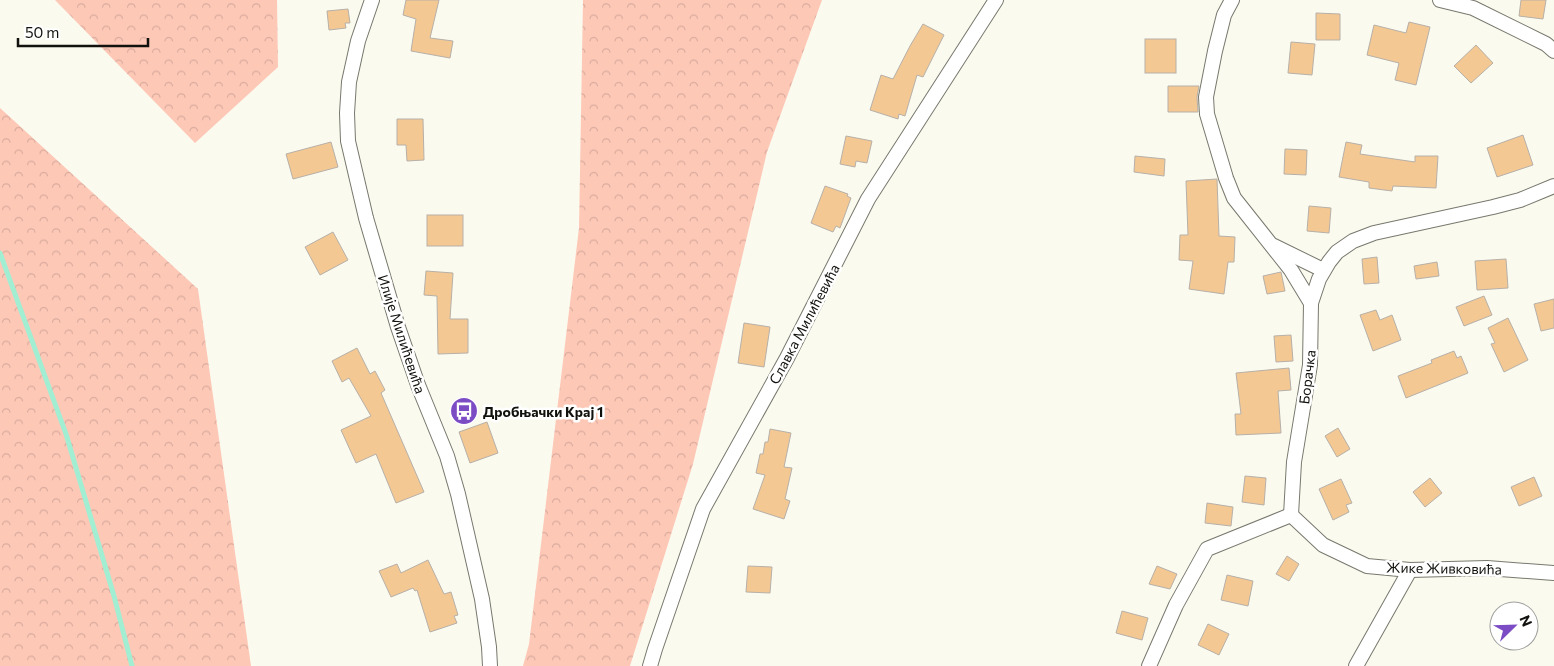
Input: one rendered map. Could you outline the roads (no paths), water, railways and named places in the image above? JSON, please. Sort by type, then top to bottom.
[{"type":"street","name":"Илије Милићевића","points":[[372,0],[358,41],[349,82],[346,113],[348,141],[366,218],[398,327],[418,385],[447,456],[458,494],[482,599],[490,666]]},
{"type":"street","name":"Славка Милићевића","points":[[650,666],[703,510],[787,358],[868,199],[996,0]]},
{"type":"street","points":[[1232,0],[1224,15],[1215,51],[1206,97],[1207,114],[1234,198],[1291,270],[1311,303]]},
{"type":"street","points":[[1440,0],[1474,4],[1546,44],[1554,51]]},
{"type":"street","name":"Борачка","points":[[1291,515],[1294,462],[1310,365],[1311,303],[1323,270],[1337,252],[1353,241],[1374,233],[1520,200],[1554,186]]},
{"type":"street","points":[[1270,244],[1323,270]]},
{"type":"street","points":[[1149,666],[1176,605],[1206,549],[1291,515]]},
{"type":"street","name":"Жике Живковића","points":[[1291,515],[1322,545],[1367,566],[1410,570],[1487,568],[1554,573]]},
{"type":"street","points":[[1356,666],[1410,570]]},
{"type":"waterway","points":[[0,253],[66,434],[114,596],[132,666]]},
{"type":"place","name":"Дробњачки Крај 1","points":[[464,411]]}]
